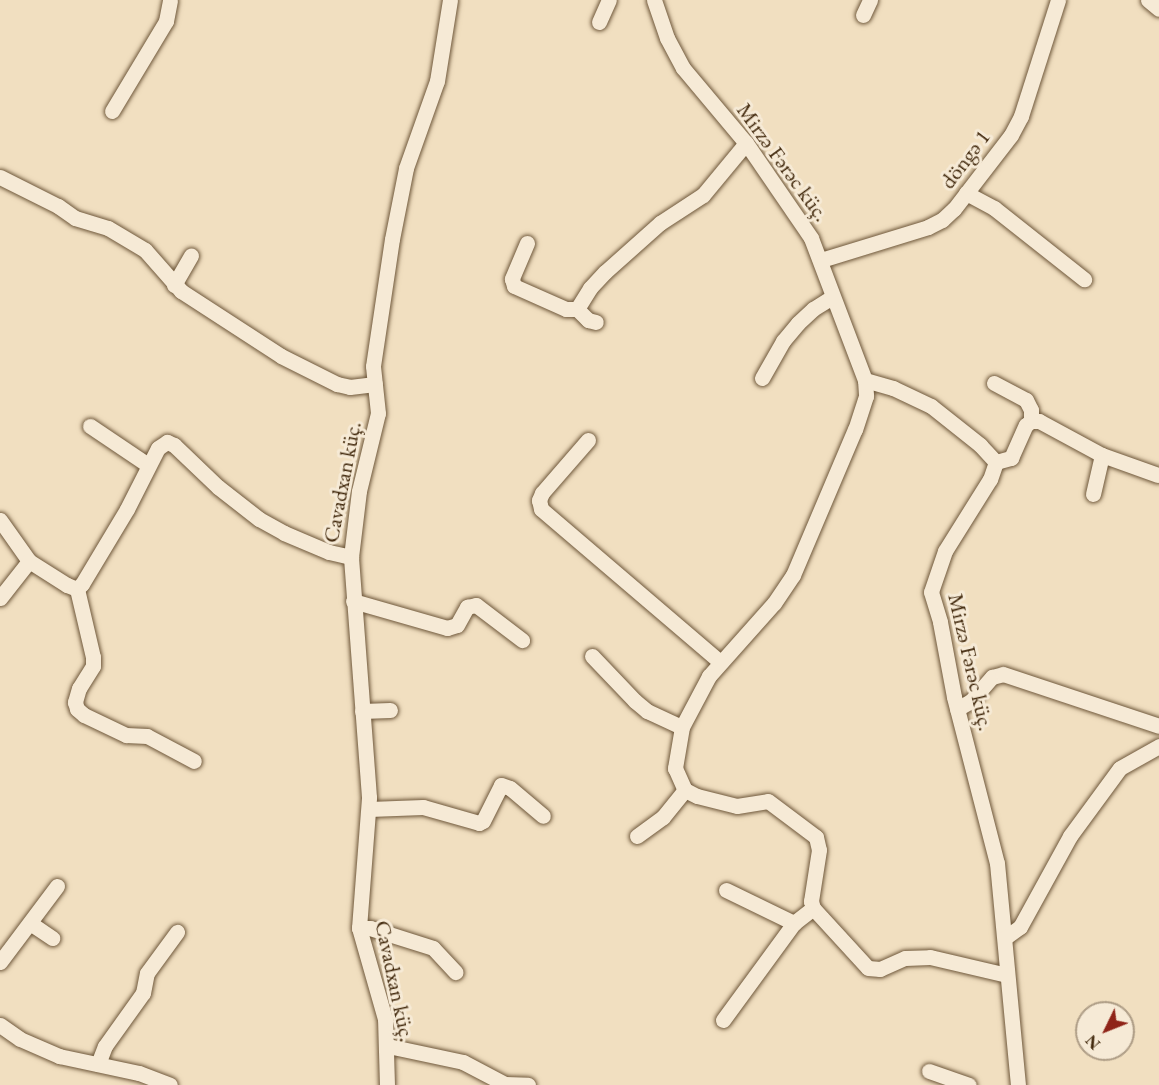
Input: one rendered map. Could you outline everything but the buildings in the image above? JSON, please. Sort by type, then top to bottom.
[{"type":"street","points":[[111,111],[166,21],[170,0]]},
{"type":"street","name":"Cavadxan küç.","points":[[387,1085],[388,1046],[382,1006],[358,928],[369,809],[351,557],[359,491],[378,413],[374,353],[401,185],[437,81],[450,0]]},
{"type":"street","points":[[599,22],[609,0]]},
{"type":"street","name":"Mirzə Fərəc küç.","points":[[654,0],[667,38],[678,60],[746,143],[788,200],[821,260],[832,297],[865,380]]},
{"type":"street","points":[[863,15],[870,0]]},
{"type":"street","name":"döngə 1","points":[[821,260],[928,227],[942,220],[954,209],[1011,135],[1021,116],[1058,0]]},
{"type":"street","points":[[1148,0],[1159,9]]},
{"type":"street","points":[[577,309],[590,288],[605,272],[660,223],[703,195],[746,143]]},
{"type":"street","points":[[0,177],[50,202],[75,218],[108,228],[146,250],[158,262],[174,285],[196,302],[272,350],[328,381],[350,387],[375,384]]},
{"type":"street","points":[[966,193],[994,208],[1084,279]]},
{"type":"street","points":[[527,243],[512,279],[514,286],[566,309],[577,309],[586,318],[596,322]]},
{"type":"street","points":[[174,285],[191,256]]},
{"type":"street","points":[[762,378],[783,341],[798,323],[813,309],[832,297]]},
{"type":"street","points":[[994,383],[1026,400],[1031,410],[1031,421],[1011,458],[996,462],[980,445],[931,406],[893,388],[865,380],[866,396],[855,429],[793,575],[774,603],[720,662],[690,708],[682,727],[675,768],[685,790],[727,805],[768,801],[816,837],[819,850],[811,901],[813,908],[868,968],[880,969],[905,958],[930,957],[1007,975]]},
{"type":"street","points":[[1031,421],[1054,426],[1102,455],[1158,475]]},
{"type":"street","points":[[90,426],[148,465]]},
{"type":"street","points":[[588,440],[542,493],[539,500],[541,509],[720,662]]},
{"type":"street","points":[[76,589],[89,575],[111,538],[148,465],[162,444],[174,445],[218,487],[259,519],[311,544],[351,557]]},
{"type":"street","points":[[1093,494],[1102,455]]},
{"type":"street","name":"Mirzə Fərəc küç.","points":[[996,462],[990,479],[945,550],[931,585],[957,709],[997,863],[1006,937],[1007,975],[1018,1085]]},
{"type":"street","points":[[0,520],[28,561],[45,574],[76,589]]},
{"type":"street","points":[[0,598],[28,561]]},
{"type":"street","points":[[76,589],[93,657],[93,666],[79,688],[75,702],[77,709],[84,715],[126,735],[147,736],[194,761]]},
{"type":"street","points":[[353,601],[447,628],[457,625],[467,607],[476,605],[522,640]]},
{"type":"street","points":[[592,656],[641,706],[682,727]]},
{"type":"street","points":[[957,709],[971,701],[992,677],[1003,674],[1159,726]]},
{"type":"street","points":[[362,711],[390,710]]},
{"type":"street","points":[[1006,937],[1020,927],[1070,836],[1120,768],[1156,752]]},
{"type":"street","points":[[369,809],[423,807],[479,823],[483,821],[499,787],[505,785],[543,816]]},
{"type":"street","points":[[637,836],[663,817],[685,790]]},
{"type":"street","points":[[0,962],[57,886]]},
{"type":"street","points":[[726,890],[795,923]]},
{"type":"street","points":[[723,1020],[795,923],[813,908]]},
{"type":"street","points":[[30,923],[52,938]]},
{"type":"street","points":[[358,928],[370,928],[433,948],[455,972]]},
{"type":"street","points":[[98,1064],[105,1046],[143,993],[147,974],[177,932]]},
{"type":"street","points":[[2,1030],[44,1050],[139,1073],[170,1085]]},
{"type":"street","points":[[388,1046],[463,1062],[505,1084],[528,1085]]},
{"type":"street","points":[[929,1071],[969,1085]]}]
